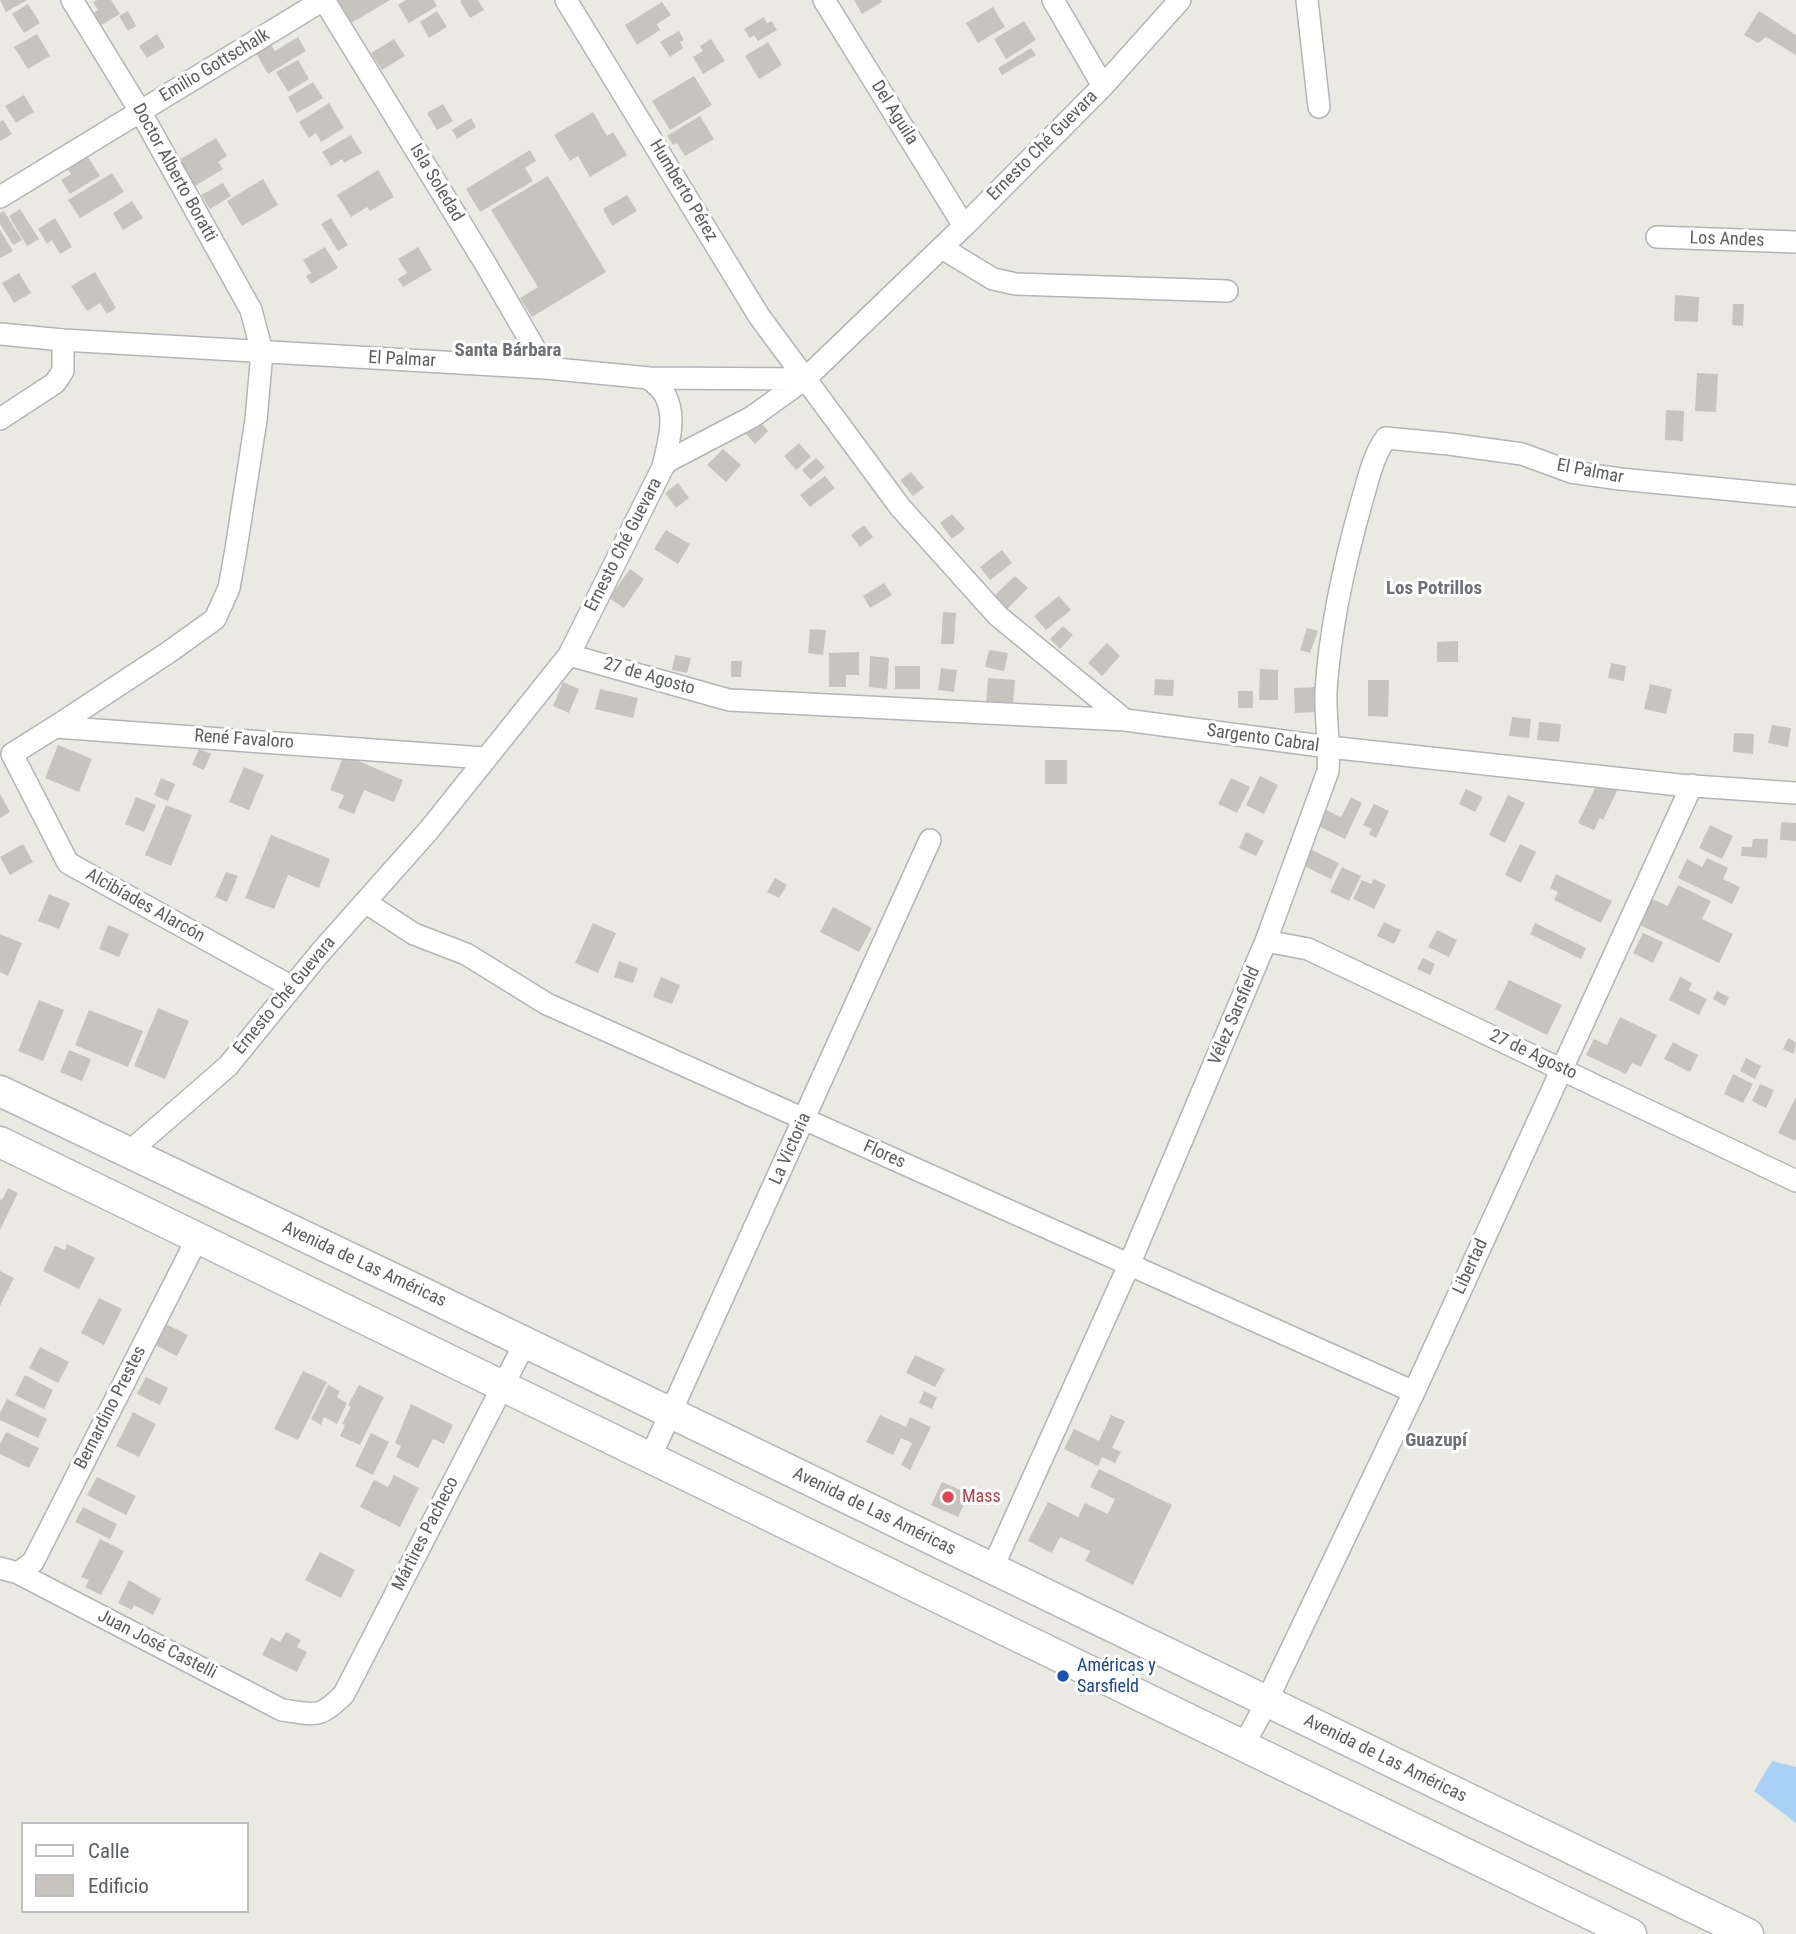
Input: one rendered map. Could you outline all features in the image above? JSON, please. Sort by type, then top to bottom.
[{"type":"main road","name":"Avenida de Las Américas","points":[[0,1091],[1748,1934]]},
{"type":"main road","points":[[0,1142],[1631,1934]]},
{"type":"street","name":"Doctor Alberto Boratti","points":[[55,727],[159,659],[215,618],[229,588],[236,549],[256,420],[262,352],[251,310],[140,111],[72,0]]},
{"type":"street","name":"Emilio Gottschalk","points":[[0,197],[324,0]]},
{"type":"street","name":"Isla Soledad","points":[[324,0],[546,368]]},
{"type":"street","name":"Humberto Pérez","points":[[566,0],[759,316],[900,507],[998,616],[1125,720]]},
{"type":"street","name":"Del Aguila","points":[[824,0],[964,226]]},
{"type":"street","points":[[1053,0],[1103,86]]},
{"type":"street","name":"Ernesto Ché Guevara","points":[[129,1152],[228,1066],[292,987],[429,830],[569,655],[668,461],[752,417],[805,379],[964,226],[1103,86],[1180,0]]},
{"type":"street","points":[[1307,0],[1319,107]]},
{"type":"street","name":"Los Andes","points":[[1657,237],[1796,242]]},
{"type":"street","points":[[942,247],[993,278],[1016,284],[1227,291]]},
{"type":"street","name":"El Palmar","points":[[0,334],[546,368],[649,378],[805,379]]},
{"type":"street","points":[[0,419],[55,383],[63,371],[63,340]]},
{"type":"street","points":[[649,378],[665,393],[670,410],[671,426],[663,467]]},
{"type":"street","name":"El Palmar","points":[[1386,438],[1522,454],[1571,471],[1620,479],[1796,496]]},
{"type":"street","name":"Vélez Sarsfield","points":[[992,1569],[1129,1265],[1266,941],[1328,771],[1326,695],[1340,594],[1376,451],[1386,438]]},
{"type":"street","name":"27 de Agosto","points":[[569,655],[729,700]]},
{"type":"street","name":"Sargento Cabral","points":[[729,700],[1125,720],[1329,747],[1692,785],[1796,793]]},
{"type":"street","name":"Alcibíades Alarcón","points":[[55,727],[12,754],[68,863],[292,987]]},
{"type":"street","name":"René Favaloro","points":[[55,727],[484,758]]},
{"type":"street","name":"Libertad","points":[[1243,1746],[1413,1392],[1692,785]]},
{"type":"street","name":"La Victoria","points":[[650,1458],[930,840]]},
{"type":"street","name":"Flores","points":[[365,902],[414,934],[466,954],[547,1004],[1413,1392]]},
{"type":"street","name":"27 de Agosto","points":[[1266,941],[1308,949],[1796,1181]]},
{"type":"street","name":"Bernardino Prestes","points":[[9,1571],[33,1562],[197,1238]]},
{"type":"street","name":"Mártires Pacheco","points":[[316,1715],[332,1706],[344,1694],[525,1343]]},
{"type":"street","name":"Juan José Castelli","points":[[9,1571],[282,1710],[316,1715]]},
{"type":"water","points":[[1772,1761],[1796,1767],[1796,1823],[1754,1791]]},
{"type":"building","points":[[0,0],[27,0],[6,12]]},
{"type":"building","points":[[111,0],[120,14],[98,27],[91,15],[98,10],[93,2]]},
{"type":"building","points":[[337,0],[390,0],[351,23]]},
{"type":"building","points":[[406,0],[434,0],[437,6],[409,23],[398,5]]},
{"type":"building","points":[[478,0],[484,10],[470,18],[460,1]]},
{"type":"building","points":[[854,0],[881,0],[882,2],[862,14]]},
{"type":"building","points":[[662,2],[671,15],[657,24],[660,30],[637,45],[625,25]]},
{"type":"building","points":[[28,4],[40,23],[24,33],[12,14]]},
{"type":"building","points":[[993,7],[1005,27],[978,43],[966,23]]},
{"type":"building","points":[[128,11],[136,26],[128,31],[119,16]]},
{"type":"building","points":[[437,11],[447,27],[429,38],[420,22]]},
{"type":"building","points":[[1759,11],[1796,35],[1796,55],[1766,37],[1758,43],[1744,35]]},
{"type":"building","points":[[764,17],[767,23],[772,21],[777,30],[758,41],[754,35],[750,38],[744,29]]},
{"type":"building","points":[[1024,21],[1036,40],[1006,59],[994,39]]},
{"type":"building","points":[[679,31],[684,40],[680,42],[683,48],[670,57],[660,42]]},
{"type":"building","points":[[37,34],[50,56],[28,69],[14,47]]},
{"type":"building","points":[[157,34],[165,47],[147,58],[139,46]]},
{"type":"building","points":[[298,37],[306,51],[268,74],[256,53],[271,45],[275,51]]},
{"type":"building","points":[[394,39],[405,56],[382,70],[371,53]]},
{"type":"building","points":[[711,39],[725,61],[703,74],[693,57],[703,51],[700,46]]},
{"type":"building","points":[[768,42],[782,65],[759,79],[745,56]]},
{"type":"building","points":[[1031,48],[1036,55],[1002,75],[998,68]]},
{"type":"building","points":[[298,60],[309,79],[288,92],[276,72]]},
{"type":"building","points":[[694,76],[712,105],[670,130],[652,101]]},
{"type":"building","points":[[313,82],[323,98],[297,113],[288,97]]},
{"type":"building","points":[[24,95],[34,112],[16,123],[5,106]]},
{"type":"building","points":[[329,103],[344,128],[321,142],[316,133],[309,138],[299,122]]},
{"type":"building","points":[[443,104],[453,121],[437,130],[427,113]]},
{"type":"building","points":[[593,112],[607,136],[613,132],[627,155],[590,177],[578,156],[570,161],[554,135]]},
{"type":"building","points":[[700,116],[714,139],[685,156],[677,143],[673,145],[667,136]]},
{"type":"building","points":[[471,118],[476,127],[457,139],[452,130]]},
{"type":"building","points":[[3,120],[12,134],[0,141],[0,122]]},
{"type":"building","points":[[351,135],[362,153],[344,163],[342,159],[331,166],[322,152]]},
{"type":"building","points":[[216,138],[227,156],[218,162],[223,169],[195,186],[179,160]]},
{"type":"building","points":[[530,150],[536,161],[525,168],[533,181],[480,212],[466,189]]},
{"type":"building","points":[[86,154],[100,176],[70,194],[61,180],[71,174],[66,166]]},
{"type":"building","points":[[378,170],[394,197],[370,211],[367,207],[351,217],[337,195]]},
{"type":"building","points":[[112,173],[124,192],[80,218],[68,200]]},
{"type":"building","points":[[548,176],[606,272],[532,317],[520,298],[538,287],[491,210]]},
{"type":"building","points":[[263,179],[278,205],[242,226],[227,201]]},
{"type":"building","points":[[223,183],[231,196],[210,209],[201,195]]},
{"type":"building","points":[[627,195],[637,211],[612,226],[603,209]]},
{"type":"building","points":[[132,201],[143,218],[123,230],[113,213]]},
{"type":"building","points":[[20,209],[39,239],[27,246],[9,216]]},
{"type":"building","points":[[4,211],[22,240],[13,245],[0,224],[0,213]]},
{"type":"building","points":[[55,218],[72,247],[60,254],[52,240],[47,244],[38,229]]},
{"type":"building","points":[[331,218],[348,245],[338,251],[321,224]]},
{"type":"building","points":[[0,230],[13,251],[0,258]]},
{"type":"building","points":[[325,247],[338,268],[311,284],[306,276],[311,273],[303,260]]},
{"type":"building","points":[[418,247],[432,270],[403,287],[398,279],[407,273],[398,259]]},
{"type":"building","points":[[95,272],[116,308],[107,314],[100,303],[87,311],[71,286]]},
{"type":"building","points":[[19,273],[31,293],[14,303],[2,283]]},
{"type":"building","points":[[1675,295],[1699,297],[1698,322],[1674,321]]},
{"type":"building","points":[[1733,304],[1744,304],[1743,326],[1732,325]]},
{"type":"building","points":[[1697,373],[1718,374],[1716,412],[1695,411]]},
{"type":"building","points":[[1666,410],[1684,411],[1683,441],[1665,440]]},
{"type":"building","points":[[759,421],[768,431],[755,444],[746,434]]},
{"type":"building","points":[[799,443],[811,457],[796,470],[784,456]]},
{"type":"building","points":[[723,449],[741,465],[726,482],[707,465]]},
{"type":"building","points":[[816,458],[825,467],[811,480],[802,470]]},
{"type":"building","points":[[911,472],[924,488],[913,496],[900,480]]},
{"type":"building","points":[[825,476],[835,488],[810,507],[800,495]]},
{"type":"building","points":[[678,483],[689,498],[676,508],[665,493]]},
{"type":"building","points":[[952,514],[965,529],[952,539],[940,523]]},
{"type":"building","points":[[864,525],[873,537],[860,547],[851,535]]},
{"type":"building","points":[[666,530],[690,544],[678,564],[654,549]]},
{"type":"building","points":[[1002,550],[1012,563],[990,580],[980,567]]},
{"type":"building","points":[[630,569],[644,579],[624,608],[609,598]]},
{"type":"building","points":[[1015,576],[1028,588],[1007,609],[994,596]]},
{"type":"building","points":[[884,583],[892,595],[870,608],[863,596]]},
{"type":"building","points":[[1059,596],[1071,610],[1046,630],[1034,616]]},
{"type":"building","points":[[943,612],[956,613],[954,644],[941,644]]},
{"type":"building","points":[[1063,626],[1073,635],[1060,649],[1050,639]]},
{"type":"building","points":[[1307,628],[1318,631],[1310,653],[1300,650]]},
{"type":"building","points":[[810,629],[826,630],[823,655],[808,653]]},
{"type":"building","points":[[1458,641],[1458,662],[1437,662],[1437,642]]},
{"type":"building","points":[[1107,643],[1120,656],[1102,676],[1088,663]]},
{"type":"building","points":[[989,650],[1008,653],[1004,671],[985,667]]},
{"type":"building","points":[[859,652],[859,675],[846,675],[846,687],[829,687],[829,653]]},
{"type":"building","points":[[675,655],[691,658],[687,673],[672,670]]},
{"type":"building","points":[[870,656],[889,658],[887,689],[869,687]]},
{"type":"building","points":[[731,661],[742,661],[741,677],[731,677]]},
{"type":"building","points":[[1611,663],[1626,666],[1624,681],[1608,678]]},
{"type":"building","points":[[895,666],[920,666],[920,689],[895,689]]},
{"type":"building","points":[[941,668],[957,670],[954,692],[938,690]]},
{"type":"building","points":[[1260,669],[1278,670],[1278,700],[1259,700]]},
{"type":"building","points":[[988,678],[1015,680],[1013,705],[986,704]]},
{"type":"building","points":[[1155,679],[1174,680],[1173,696],[1154,695]]},
{"type":"building","points":[[1368,680],[1389,680],[1388,717],[1368,716]]},
{"type":"building","points":[[563,682],[579,689],[569,713],[553,706]]},
{"type":"building","points":[[1650,684],[1672,689],[1666,714],[1644,709]]},
{"type":"building","points":[[1317,687],[1317,712],[1295,713],[1294,688]]},
{"type":"building","points":[[600,689],[638,698],[633,718],[595,709]]},
{"type":"building","points":[[1238,691],[1253,691],[1253,708],[1238,708]]},
{"type":"building","points":[[1512,717],[1531,719],[1529,738],[1509,736]]},
{"type":"building","points":[[1539,722],[1561,724],[1559,742],[1537,740]]},
{"type":"building","points":[[1772,725],[1791,728],[1788,747],[1768,743]]},
{"type":"building","points":[[1734,733],[1754,734],[1753,754],[1733,752]]},
{"type":"building","points":[[58,745],[92,759],[79,792],[45,778]]},
{"type":"building","points":[[199,749],[211,754],[204,770],[192,765]]},
{"type":"building","points":[[344,755],[403,780],[394,802],[364,790],[354,814],[338,808],[344,795],[330,790]]},
{"type":"building","points":[[1045,760],[1067,760],[1067,784],[1045,784]]},
{"type":"building","points":[[244,767],[264,775],[249,810],[229,802]]},
{"type":"building","points":[[1260,776],[1278,785],[1264,814],[1246,805]]},
{"type":"building","points":[[161,778],[175,784],[168,801],[154,795]]},
{"type":"building","points":[[1231,778],[1250,787],[1237,813],[1218,804]]},
{"type":"building","points":[[1598,782],[1617,791],[1603,820],[1600,818],[1594,830],[1578,823]]},
{"type":"building","points":[[1466,789],[1483,797],[1475,812],[1459,804]]},
{"type":"building","points":[[0,794],[10,812],[0,818]]},
{"type":"building","points":[[1508,795],[1525,803],[1505,843],[1489,835]]},
{"type":"building","points":[[136,797],[156,805],[144,832],[125,824]]},
{"type":"building","points":[[1351,797],[1362,803],[1345,839],[1318,826],[1326,810],[1341,817]]},
{"type":"building","points":[[1374,804],[1389,811],[1376,838],[1369,834],[1372,829],[1363,825]]},
{"type":"building","points":[[166,805],[192,815],[171,866],[145,855]]},
{"type":"building","points":[[1781,822],[1796,823],[1796,841],[1780,840]]},
{"type":"building","points":[[1710,825],[1733,836],[1722,859],[1699,848]]},
{"type":"building","points":[[1246,832],[1264,841],[1256,856],[1239,848]]},
{"type":"building","points":[[271,835],[330,859],[319,888],[288,875],[274,909],[245,898]]},
{"type":"building","points":[[1753,839],[1768,839],[1767,858],[1741,856],[1742,847],[1752,847]]},
{"type":"building","points":[[23,844],[33,862],[10,875],[0,857]]},
{"type":"building","points":[[1520,844],[1536,852],[1521,883],[1505,875]]},
{"type":"building","points":[[1310,849],[1339,863],[1331,879],[1302,865]]},
{"type":"building","points":[[1707,858],[1728,868],[1723,879],[1740,887],[1732,904],[1678,878],[1687,859],[1702,867]]},
{"type":"building","points":[[1342,867],[1361,876],[1349,901],[1330,892]]},
{"type":"building","points":[[226,872],[238,876],[227,902],[215,897]]},
{"type":"building","points":[[1556,874],[1612,901],[1601,923],[1554,900],[1558,892],[1550,888]]},
{"type":"building","points":[[775,878],[787,885],[779,898],[767,892]]},
{"type":"building","points":[[1374,879],[1386,885],[1374,909],[1353,899],[1362,880],[1371,884]]},
{"type":"building","points":[[1678,885],[1711,901],[1702,919],[1733,934],[1719,963],[1638,924],[1650,898],[1668,906]]},
{"type":"building","points":[[49,894],[70,903],[59,929],[38,921]]},
{"type":"building","points":[[833,907],[872,928],[859,952],[820,932]]},
{"type":"building","points":[[1384,922],[1401,930],[1394,944],[1377,936]]},
{"type":"building","points":[[593,923],[616,933],[598,973],[575,963]]},
{"type":"building","points":[[1535,923],[1586,948],[1581,959],[1530,934]]},
{"type":"building","points":[[108,925],[129,934],[119,957],[99,949]]},
{"type":"building","points":[[1437,930],[1457,940],[1449,957],[1428,947]]},
{"type":"building","points":[[1643,933],[1663,942],[1653,963],[1633,953]]},
{"type":"building","points":[[0,934],[22,943],[8,976],[0,972]]},
{"type":"building","points":[[1423,958],[1435,964],[1430,975],[1417,969]]},
{"type":"building","points":[[619,961],[638,968],[633,983],[614,977]]},
{"type":"building","points":[[661,977],[680,985],[672,1004],[653,997]]},
{"type":"building","points":[[1680,977],[1692,983],[1689,990],[1707,999],[1699,1015],[1669,1000]]},
{"type":"building","points":[[1509,980],[1562,1005],[1547,1035],[1495,1009]]},
{"type":"building","points":[[1717,991],[1729,997],[1725,1006],[1713,999]]},
{"type":"building","points":[[39,1000],[64,1010],[43,1061],[18,1051]]},
{"type":"building","points":[[158,1008],[189,1021],[165,1079],[134,1066]]},
{"type":"building","points":[[89,1010],[143,1031],[128,1067],[75,1045]]},
{"type":"building","points":[[1620,1017],[1657,1035],[1641,1067],[1632,1063],[1626,1074],[1586,1055],[1594,1039],[1607,1045]]},
{"type":"building","points":[[1788,1038],[1796,1042],[1794,1054],[1783,1049]]},
{"type":"building","points":[[1673,1042],[1698,1055],[1690,1072],[1664,1059]]},
{"type":"building","points":[[69,1050],[91,1059],[82,1081],[60,1072]]},
{"type":"building","points":[[1746,1058],[1761,1066],[1755,1079],[1740,1071]]},
{"type":"building","points":[[1733,1074],[1753,1084],[1743,1103],[1724,1094]]},
{"type":"building","points":[[1760,1084],[1774,1090],[1766,1108],[1752,1101]]},
{"type":"building","points":[[1796,1097],[1796,1138],[1795,1141],[1778,1133]]},
{"type":"building","points":[[8,1188],[18,1193],[0,1230],[0,1199],[2,1200]]},
{"type":"building","points":[[67,1244],[95,1258],[79,1289],[43,1271],[55,1246],[65,1250]]},
{"type":"building","points":[[0,1271],[14,1278],[0,1306]]},
{"type":"building","points":[[99,1298],[122,1309],[104,1345],[81,1333]]},
{"type":"building","points":[[166,1324],[188,1335],[177,1356],[155,1345]]},
{"type":"building","points":[[40,1347],[69,1362],[58,1383],[29,1368]]},
{"type":"building","points":[[915,1355],[945,1369],[935,1387],[906,1373]]},
{"type":"building","points":[[303,1371],[327,1382],[298,1440],[274,1429]]},
{"type":"building","points":[[25,1375],[53,1390],[44,1409],[15,1395]]},
{"type":"building","points":[[146,1377],[168,1388],[160,1405],[137,1394]]},
{"type":"building","points":[[328,1385],[340,1391],[337,1397],[347,1403],[337,1424],[324,1417],[321,1425],[311,1419]]},
{"type":"building","points":[[359,1385],[384,1397],[360,1445],[340,1436],[345,1425],[342,1424],[351,1407],[348,1405]]},
{"type":"building","points":[[924,1391],[937,1397],[932,1409],[919,1403]]},
{"type":"building","points":[[7,1399],[47,1419],[38,1438],[0,1420],[0,1413]]},
{"type":"building","points":[[411,1404],[453,1425],[444,1444],[433,1439],[418,1468],[396,1457],[401,1446],[395,1443]]},
{"type":"building","points":[[133,1412],[156,1424],[139,1457],[116,1446]]},
{"type":"building","points":[[880,1415],[906,1427],[910,1417],[931,1427],[910,1470],[901,1465],[912,1443],[901,1438],[893,1455],[866,1442]]},
{"type":"building","points":[[1111,1415],[1125,1421],[1112,1448],[1121,1452],[1115,1463],[1102,1457],[1098,1466],[1064,1449],[1074,1429],[1099,1441]]},
{"type":"building","points":[[6,1432],[39,1448],[29,1468],[0,1454],[0,1444]]},
{"type":"building","points":[[371,1433],[389,1442],[373,1475],[355,1466]]},
{"type":"building","points":[[1099,1469],[1172,1505],[1133,1585],[1085,1561],[1090,1551],[1060,1537],[1052,1553],[1028,1541],[1048,1502],[1078,1517],[1085,1503],[1108,1514],[1115,1499],[1090,1487]]},
{"type":"building","points":[[394,1475],[419,1488],[400,1527],[360,1507],[374,1480],[388,1487]]},
{"type":"building","points":[[97,1477],[136,1496],[126,1515],[87,1495]]},
{"type":"building","points":[[942,1482],[969,1494],[958,1517],[931,1505]]},
{"type":"building","points":[[83,1507],[117,1524],[110,1539],[75,1522]]},
{"type":"building","points":[[100,1539],[124,1551],[101,1595],[85,1587],[89,1580],[81,1577]]},
{"type":"building","points":[[320,1552],[355,1570],[341,1598],[305,1580]]},
{"type":"building","points":[[129,1580],[161,1599],[153,1615],[134,1605],[132,1610],[118,1603]]},
{"type":"building","points":[[286,1632],[301,1640],[297,1647],[307,1652],[297,1672],[262,1655],[271,1637],[280,1642]]},
{"type":"place","name":"Mass","points":[[948,1497]]},
{"type":"place","name":"Américas y Sarsfield","points":[[1063,1676]]},
{"type":"district","name":"Santa Bárbara","points":[[508,351]]},
{"type":"district","name":"Los Potrillos","points":[[1434,589]]},
{"type":"district","name":"Guazupí","points":[[1436,1441]]}]
